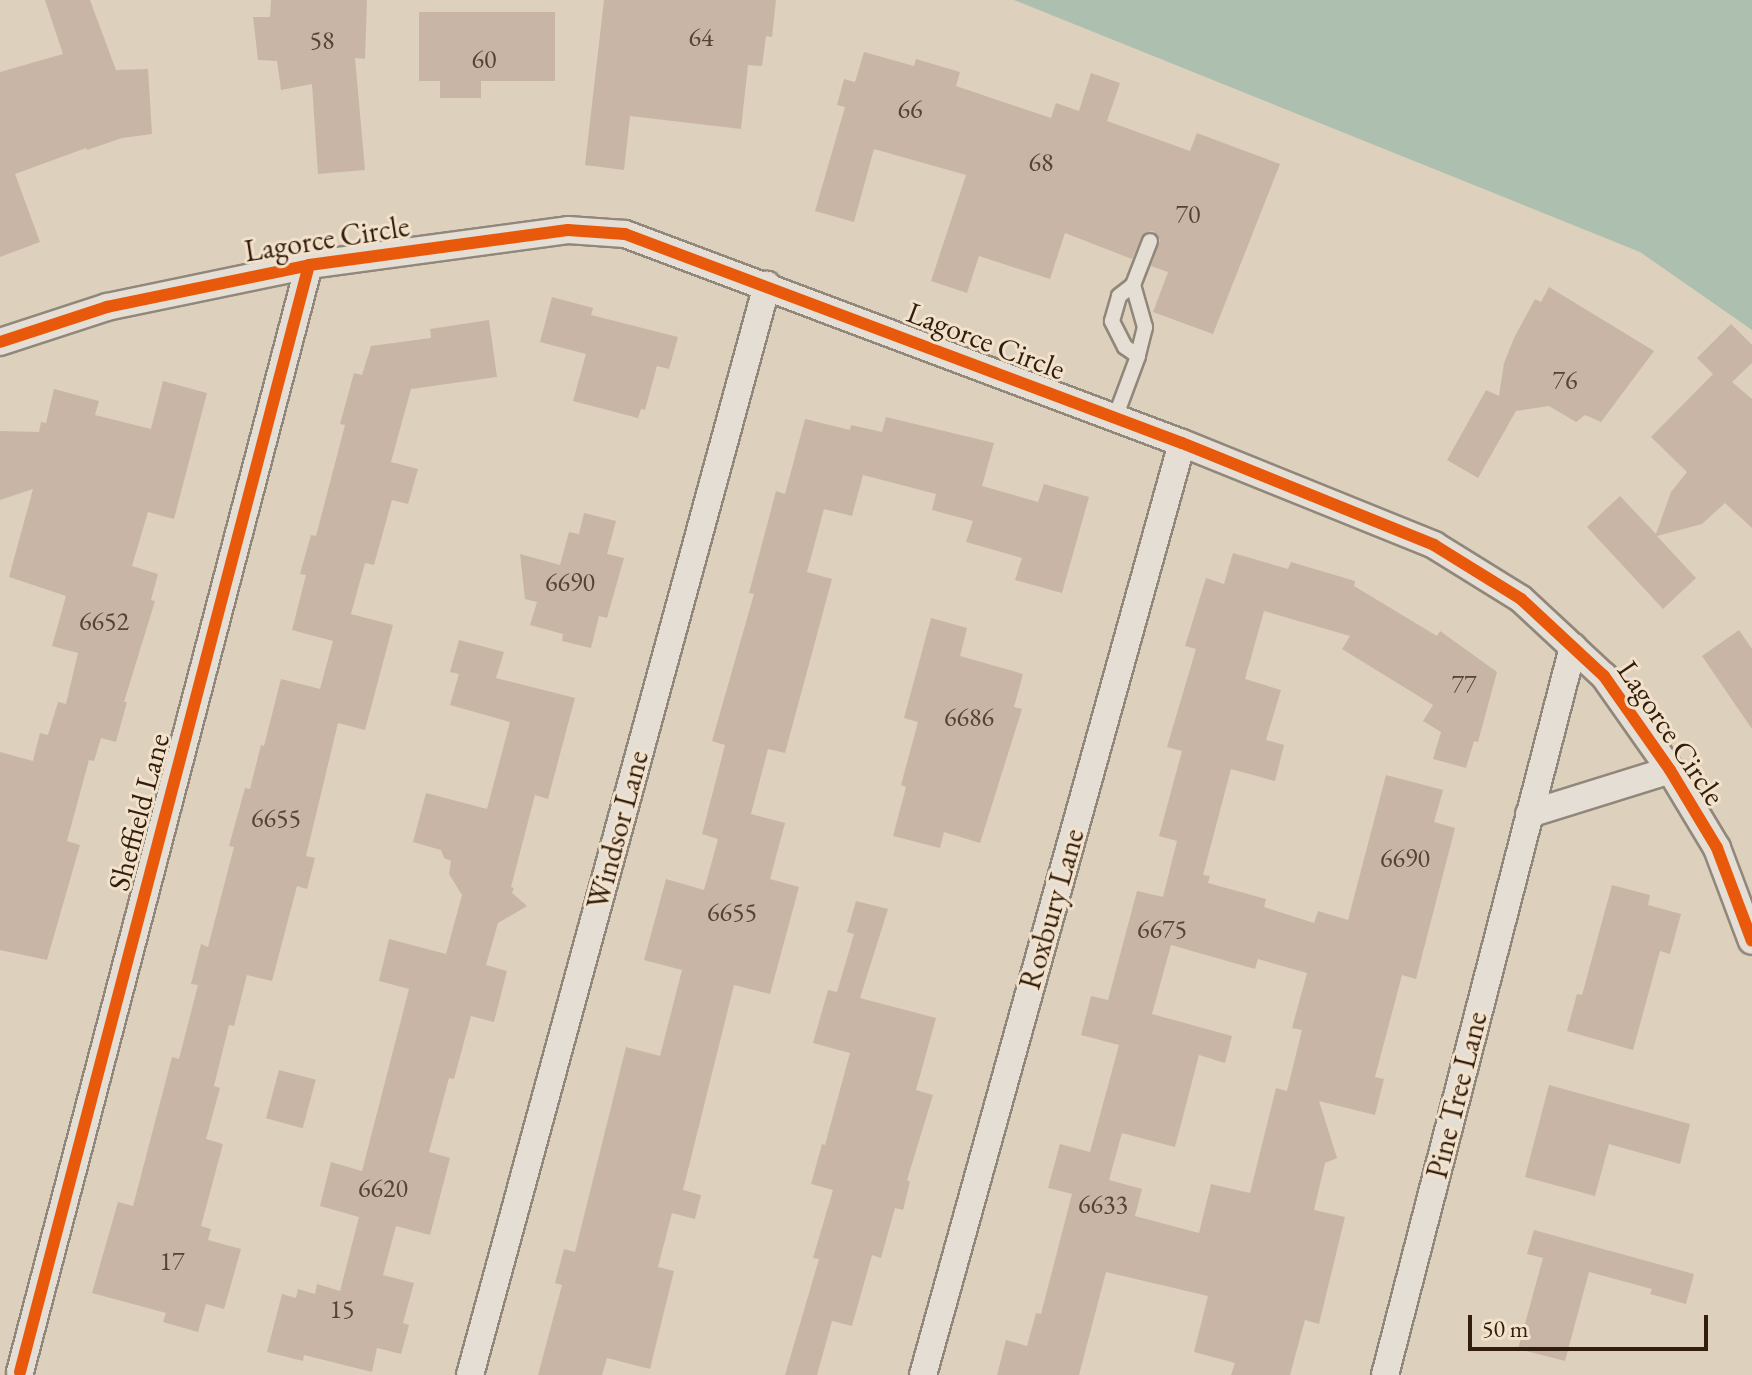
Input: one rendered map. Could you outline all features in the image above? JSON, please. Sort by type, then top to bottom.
[{"type":"street","name":"Lagorce Circle","points":[[0,342],[107,307],[309,265],[568,230],[625,234],[1182,443],[1434,545],[1521,599],[1604,676],[1670,770],[1717,848],[1752,941]]},
{"type":"street","name":"Sheffield Lane","points":[[17,1371],[309,265]]},
{"type":"street","name":"Windsor Lane","points":[[470,1375],[767,285]]},
{"type":"street","name":"Roxbury Lane","points":[[923,1375],[1182,443]]},
{"type":"street","name":"Pine Tree Lane","points":[[1385,1375],[1573,647]]},
{"type":"street","points":[[1529,814],[1670,770]]},
{"type":"lane","points":[[1138,356],[1125,347],[1112,321],[1119,296],[1133,285],[1150,241]]},
{"type":"lane","points":[[1115,418],[1138,356],[1145,327],[1133,285]]},
{"type":"shaded area","points":[[1014,0],[1752,0],[1752,330],[1640,252]]},
{"type":"building","points":[[45,0],[90,0],[116,70],[148,69],[152,134],[86,148],[15,174],[40,242],[0,257],[0,72],[63,54]]},
{"type":"building","points":[[271,0],[367,0],[365,59],[355,58],[365,170],[318,174],[312,84],[281,90],[277,61],[258,60],[253,17],[270,17]]},
{"type":"building","points":[[604,0],[776,0],[772,37],[766,36],[762,66],[748,65],[741,129],[630,116],[624,170],[585,165]]},
{"type":"building","points":[[419,12],[555,12],[555,81],[481,81],[481,98],[440,98],[440,81],[419,81]]},
{"type":"building","points":[[864,52],[914,66],[916,59],[960,72],[956,86],[1051,118],[1056,103],[1079,111],[1091,73],[1120,83],[1107,121],[1190,151],[1197,133],[1280,164],[1213,334],[1153,312],[1168,272],[1151,266],[1160,240],[1153,231],[1143,234],[1132,259],[1065,233],[1050,279],[979,256],[967,293],[931,281],[966,175],[874,149],[854,222],[815,211],[845,107],[837,105],[844,79],[855,82]]},
{"type":"building","points":[[1549,287],[1654,351],[1601,422],[1585,415],[1576,422],[1549,406],[1516,411],[1478,478],[1447,460],[1486,390],[1499,396],[1504,363],[1514,338],[1535,299],[1541,302]]},
{"type":"building","points":[[552,297],[593,308],[591,315],[678,337],[669,369],[657,366],[645,410],[641,409],[638,418],[573,401],[586,354],[540,342]]},
{"type":"building","points":[[489,320],[497,377],[411,389],[391,462],[418,469],[408,504],[392,500],[374,565],[365,563],[351,614],[393,625],[365,730],[338,723],[306,856],[315,858],[307,889],[297,886],[272,981],[247,975],[234,1026],[229,1025],[214,1086],[220,1088],[206,1139],[223,1144],[201,1226],[211,1229],[208,1240],[241,1249],[224,1309],[206,1304],[198,1332],[163,1322],[166,1313],[92,1293],[118,1202],[133,1206],[172,1057],[179,1059],[198,985],[191,984],[201,944],[208,947],[234,847],[229,846],[245,788],[250,789],[261,745],[264,746],[281,679],[320,689],[333,641],[292,630],[306,575],[300,574],[311,535],[316,536],[345,425],[340,424],[354,373],[362,375],[371,346],[431,338],[430,329]]},
{"type":"building","points":[[1731,324],[1752,345],[1752,363],[1732,382],[1752,399],[1752,528],[1725,503],[1702,524],[1657,536],[1696,578],[1663,609],[1587,527],[1620,496],[1656,534],[1671,492],[1687,472],[1651,437],[1713,374],[1697,358]]},
{"type":"building","points":[[163,381],[207,393],[174,519],[148,512],[132,566],[158,574],[151,600],[155,601],[124,702],[127,702],[116,742],[101,738],[94,761],[89,760],[67,841],[80,845],[47,960],[0,950],[0,752],[33,761],[40,733],[48,735],[58,702],[66,704],[78,653],[52,646],[66,596],[9,577],[33,489],[0,500],[0,431],[39,432],[41,422],[46,423],[54,389],[99,401],[95,415],[151,429]]},
{"type":"building","points":[[886,417],[994,443],[982,486],[1038,502],[1044,484],[1089,497],[1062,593],[1015,580],[1022,558],[966,542],[973,521],[932,510],[936,494],[863,475],[852,516],[824,509],[807,572],[832,579],[785,753],[768,749],[751,814],[785,823],[770,879],[799,887],[770,994],[734,985],[683,1190],[701,1195],[695,1219],[672,1213],[658,1267],[674,1271],[650,1369],[607,1358],[602,1375],[538,1375],[562,1285],[555,1283],[564,1249],[575,1252],[626,1047],[660,1056],[682,970],[644,960],[666,879],[704,890],[718,839],[702,834],[725,745],[712,741],[754,594],[749,593],[776,491],[785,494],[805,419],[850,430],[851,425],[882,432]]},
{"type":"building","points":[[584,513],[616,521],[607,554],[624,558],[607,618],[599,616],[591,648],[562,641],[563,634],[530,625],[537,602],[525,599],[520,554],[560,565],[569,532],[579,534]]},
{"type":"building","points":[[1233,553],[1288,569],[1291,562],[1355,581],[1354,586],[1437,636],[1440,631],[1497,672],[1478,742],[1474,741],[1466,768],[1433,759],[1441,732],[1423,721],[1433,705],[1342,649],[1350,636],[1264,611],[1245,679],[1281,690],[1266,740],[1284,745],[1275,781],[1231,769],[1203,875],[1210,876],[1208,883],[1266,899],[1264,907],[1314,923],[1318,911],[1348,920],[1386,775],[1443,790],[1434,822],[1455,828],[1416,979],[1402,975],[1375,1077],[1384,1079],[1375,1115],[1319,1101],[1337,1158],[1325,1163],[1314,1210],[1345,1217],[1319,1324],[1305,1320],[1290,1375],[1231,1375],[1235,1363],[1194,1352],[1208,1296],[1106,1272],[1079,1375],[997,1375],[1006,1340],[1027,1346],[1036,1313],[1041,1314],[1072,1194],[1048,1188],[1060,1144],[1090,1152],[1119,1045],[1081,1035],[1091,996],[1108,1000],[1137,891],[1163,897],[1177,841],[1159,836],[1182,751],[1167,747],[1196,649],[1185,646],[1206,578],[1224,584]],"holes":[[[1171,945],[1255,969],[1258,959],[1307,973],[1292,1028],[1302,1030],[1287,1091],[1276,1088],[1250,1193],[1211,1184],[1199,1233],[1135,1216],[1142,1189],[1109,1180],[1122,1133],[1175,1147],[1199,1055],[1225,1063],[1232,1036],[1152,1014]]]},
{"type":"building","points":[[931,618],[967,628],[960,656],[1023,674],[1014,707],[1022,709],[980,843],[944,832],[940,848],[893,836],[906,787],[901,785],[918,722],[904,718]]},
{"type":"building","points":[[1739,630],[1752,649],[1752,729],[1702,656]]},
{"type":"building","points":[[459,640],[504,652],[496,678],[575,698],[548,799],[535,795],[511,887],[514,888],[512,893],[527,906],[498,923],[486,965],[507,971],[494,1022],[471,1016],[454,1079],[449,1078],[429,1152],[450,1158],[430,1235],[396,1226],[383,1275],[414,1283],[403,1323],[409,1325],[401,1354],[377,1348],[372,1372],[304,1355],[303,1361],[267,1352],[282,1294],[296,1298],[298,1289],[315,1294],[317,1284],[340,1291],[359,1217],[320,1206],[331,1162],[362,1171],[409,989],[379,981],[389,939],[446,954],[462,895],[449,874],[451,861],[444,858],[441,850],[413,842],[426,793],[487,809],[510,722],[450,705],[459,674],[450,672]]},
{"type":"building","points":[[1612,885],[1650,895],[1648,905],[1681,914],[1670,954],[1660,951],[1633,1050],[1567,1031],[1577,994],[1582,995]]},
{"type":"building","points":[[856,901],[888,909],[860,998],[936,1018],[916,1090],[933,1095],[907,1180],[910,1182],[903,1210],[895,1208],[881,1258],[872,1255],[852,1326],[832,1321],[817,1375],[785,1375],[819,1259],[813,1258],[833,1190],[811,1184],[850,1053],[813,1043],[828,990],[837,992],[854,934],[847,932]]},
{"type":"building","points":[[279,1070],[316,1080],[303,1128],[266,1118]]},
{"type":"building","points":[[1549,1085],[1690,1124],[1680,1164],[1609,1144],[1595,1196],[1525,1177]]},
{"type":"building","points":[[1534,1230],[1694,1274],[1686,1304],[1650,1294],[1652,1289],[1589,1272],[1565,1361],[1518,1349],[1543,1258],[1527,1254]]},
{"type":"cycle path","points":[[0,342],[107,307],[309,265],[568,230],[625,234],[1182,443],[1434,545],[1521,599],[1604,676],[1670,770],[1717,848],[1752,941]]},
{"type":"cycle path","points":[[20,1372],[309,265]]}]
